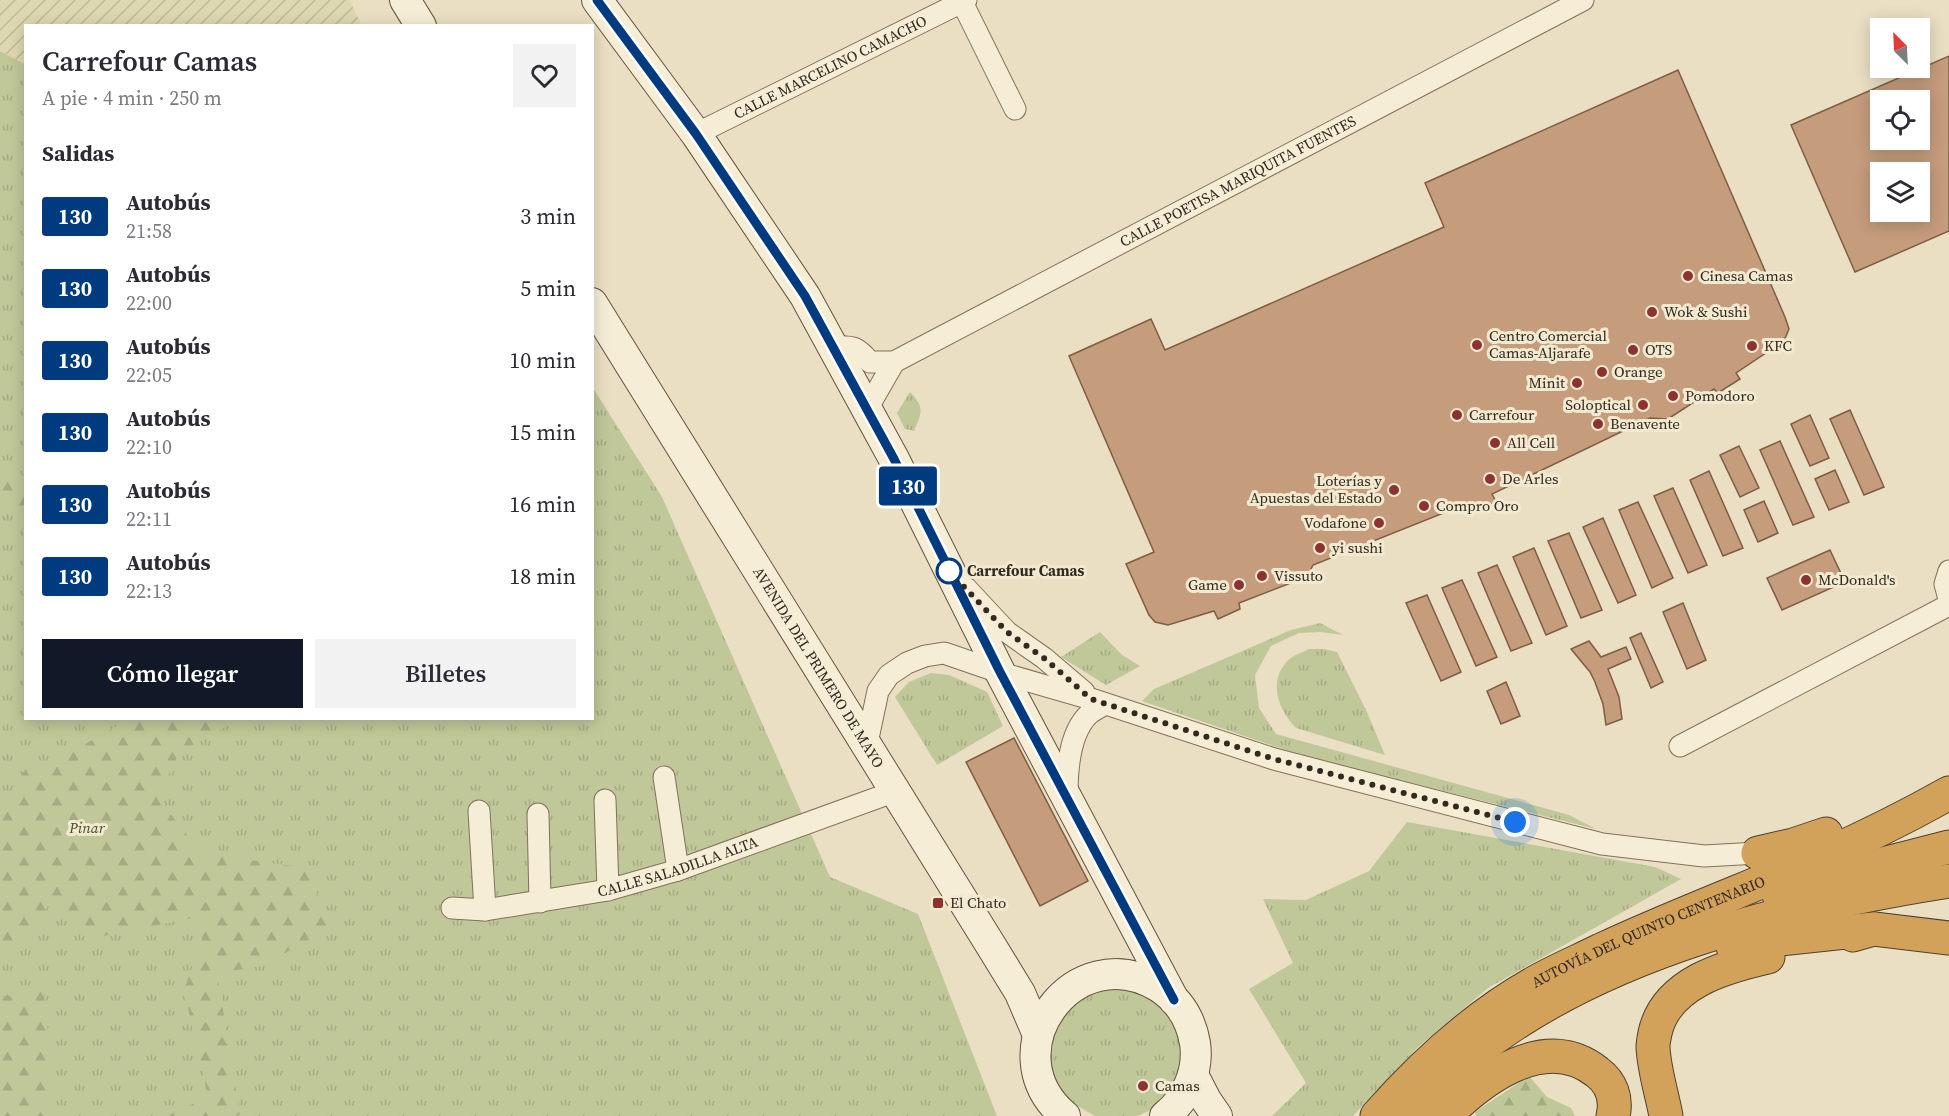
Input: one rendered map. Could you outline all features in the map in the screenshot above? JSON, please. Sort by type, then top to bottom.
[{"type":"highway","points":[[1876,814],[1949,773]]},
{"type":"highway","points":[[1758,853],[1793,845],[1838,830],[1949,780]]},
{"type":"highway","name":"AUTOVÍA DEL QUINTO CENTENARIO","points":[[1377,1116],[1425,1066],[1457,1038],[1501,1004],[1536,982],[1658,924],[1825,855],[1949,794]]},
{"type":"highway","points":[[1536,982],[1562,977],[1657,936],[1749,904],[1848,873],[1949,847]]},
{"type":"highway","points":[[1406,1116],[1474,1053],[1526,1016],[1590,981],[1728,928],[1797,910],[1949,881]]},
{"type":"highway","points":[[1666,1116],[1653,1045],[1657,1024],[1666,1006],[1687,987],[1711,975],[1751,961],[1874,930]]},
{"type":"highway","points":[[1426,1116],[1444,1096],[1509,1044],[1564,1010],[1632,978],[1684,959],[1780,939],[1874,930],[1949,939]]},
{"type":"highway","points":[[1791,951],[1851,949],[1913,951],[1949,957]]},
{"type":"highway","points":[[1445,1116],[1488,1080],[1519,1062],[1546,1055],[1569,1058],[1590,1066],[1605,1077],[1616,1105],[1613,1116]]},
{"type":"main road","points":[[405,0],[420,24]]},
{"type":"main road","points":[[597,0],[696,134],[805,296],[894,459],[1000,672],[1174,1000],[1189,1022],[1195,1055],[1193,1076],[1180,1101],[1165,1116]]},
{"type":"main road","name":"AVENIDA DEL PRIMERO DE MAYO","points":[[594,306],[1020,993],[1038,1035]]},
{"type":"main road","points":[[1065,1116],[1053,1104],[1046,1104],[1036,1061],[1038,1035],[1049,1010],[1058,999],[1076,985],[1098,976],[1112,974],[1139,978],[1164,990],[1174,1000]]},
{"type":"main road","points":[[1193,1076],[1217,1116]]},
{"type":"street","name":"CALLE POETISA MARIQUITA FUENTES","points":[[894,362],[1582,0]]},
{"type":"street","name":"CALLE MARCELINO CAMACHO","points":[[696,134],[963,1]]},
{"type":"street","points":[[963,1],[1015,109]]},
{"type":"street","points":[[834,347],[851,346],[859,350],[870,362],[894,362],[867,409]]},
{"type":"street","points":[[949,570],[1007,632],[1098,701]]},
{"type":"street","points":[[1949,571],[1945,584],[1949,599]]},
{"type":"street","points":[[1680,746],[1949,605]]},
{"type":"street","points":[[867,743],[878,691],[889,675],[907,663],[924,656],[944,653],[1274,759],[1602,844],[1704,856],[1758,853]]},
{"type":"street","points":[[1067,796],[1066,769],[1074,740],[1098,701]]},
{"type":"street","points":[[664,777],[678,870]]},
{"type":"street","name":"CALLE SALADILLA ALTA","points":[[452,908],[485,910],[608,890],[678,870],[896,791]]},
{"type":"street","points":[[605,800],[608,890]]},
{"type":"street","points":[[479,811],[485,910]]},
{"type":"street","points":[[538,814],[540,902]]},
{"type":"shaded area","points":[[0,0],[350,0],[361,24],[24,24],[24,64],[0,51]]},
{"type":"green space","points":[[0,51],[24,64],[24,720],[594,720],[594,390],[662,497],[830,877],[918,914],[997,1116],[0,1116]]},
{"type":"green space","points":[[910,392],[921,410],[914,431],[905,429],[897,413]]},
{"type":"green space","points":[[0,468],[24,481],[24,517],[0,502]]},
{"type":"green space","points":[[1320,623],[1343,635],[1320,632],[1299,633],[1271,646],[1255,675],[1259,708],[1276,734],[1569,815],[1596,829],[1303,756],[1142,701],[1154,689],[1291,630]]},
{"type":"green space","points":[[1100,632],[1122,655],[1140,666],[1106,685],[1061,657]]},
{"type":"green space","points":[[1309,649],[1337,652],[1385,755],[1296,728],[1290,721],[1278,697],[1277,680],[1287,661]]},
{"type":"green space","points":[[931,673],[949,675],[987,692],[1003,726],[937,765],[895,697],[909,682]]},
{"type":"green space","name":"Pinar","points":[[127,720],[237,720],[180,752],[157,797],[202,854],[309,868],[328,929],[262,966],[217,973],[240,1114],[237,1116],[166,1116],[208,1097],[184,990],[202,939],[192,918],[99,937],[52,897],[33,938],[0,946],[0,807],[9,807],[23,772],[87,743]]},
{"type":"green space","points":[[1407,822],[1655,867],[1681,879],[1488,988],[1418,1047],[1353,1116],[1272,1116],[1306,1083],[1249,989],[1293,963],[1263,899],[1306,900],[1369,871]]},
{"type":"green space","points":[[1111,985],[1159,1000],[1183,1041],[1178,1079],[1161,1103],[1137,1116],[1095,1116],[1074,1104],[1060,1089],[1052,1071],[1049,1045],[1066,1008]]},
{"type":"green space","points":[[43,991],[51,1057],[49,1116],[2,1116],[0,1107],[0,997]]},
{"type":"green space","points":[[1529,1076],[1547,1097],[1571,1108],[1575,1116],[1476,1116],[1475,1112]]},
{"type":"building","points":[[1949,56],[1949,231],[1855,272],[1791,125],[1870,90],[1870,150],[1930,150],[1930,90],[1871,90],[1899,78],[1930,78],[1930,64]]},
{"type":"building","name":"Centro Comercial Camas-Aljarafe","points":[[1678,70],[1785,317],[1789,329],[1784,341],[1736,373],[1740,379],[1718,393],[1714,389],[1668,419],[1650,418],[1492,494],[1496,502],[1471,513],[1466,504],[1313,565],[1308,575],[1301,579],[1239,603],[1240,609],[1218,619],[1214,611],[1168,625],[1155,622],[1149,615],[1126,564],[1154,552],[1069,356],[1151,319],[1165,350],[1444,227],[1425,183]]},
{"type":"building","points":[[1850,410],[1884,487],[1864,495],[1830,419]]},
{"type":"building","points":[[1810,415],[1829,458],[1810,466],[1791,424]]},
{"type":"building","points":[[1780,441],[1814,517],[1793,525],[1760,450]]},
{"type":"building","points":[[1739,446],[1759,488],[1740,497],[1720,455]]},
{"type":"building","points":[[1835,470],[1849,502],[1829,510],[1815,479]]},
{"type":"building","points":[[1709,471],[1743,548],[1723,556],[1690,480]]},
{"type":"building","points":[[1673,488],[1707,565],[1688,573],[1654,496]]},
{"type":"building","points":[[1764,501],[1778,533],[1758,542],[1744,510]]},
{"type":"building","points":[[1638,502],[1673,578],[1652,588],[1619,510]]},
{"type":"building","points":[[1603,518],[1636,595],[1618,603],[1583,527]]},
{"type":"building","points":[[1569,533],[1602,610],[1581,618],[1548,541]]},
{"type":"building","points":[[1534,548],[1567,626],[1546,635],[1513,557]]},
{"type":"building","name":"McDonald's","points":[[1830,550],[1845,582],[1782,610],[1767,578]]},
{"type":"building","points":[[1497,565],[1532,643],[1511,651],[1478,573]]},
{"type":"building","points":[[1462,580],[1497,657],[1476,666],[1442,588]]},
{"type":"building","points":[[1427,595],[1461,672],[1441,681],[1406,603]]},
{"type":"building","points":[[1683,603],[1706,660],[1687,669],[1663,612]]},
{"type":"building","points":[[1641,633],[1663,682],[1651,688],[1630,638]]},
{"type":"building","points":[[1589,641],[1601,657],[1626,647],[1631,659],[1608,669],[1619,697],[1622,719],[1606,725],[1603,704],[1595,682],[1590,672],[1571,649]]},
{"type":"building","points":[[1506,682],[1520,716],[1501,724],[1487,691]]},
{"type":"building","points":[[1014,738],[1088,881],[1040,906],[966,762]]},
{"type":"bus line","name":"130","points":[[597,0],[696,134],[805,296],[894,459],[1000,672],[1174,1000]]},
{"type":"place","name":"Cinesa Camas","points":[[1688,276]]},
{"type":"place","name":"Wok & Sushi","points":[[1652,312]]},
{"type":"place","name":"Centro Comercial Camas-Aljarafe","points":[[1477,345]]},
{"type":"place","name":"KFC","points":[[1752,346]]},
{"type":"place","name":"OTS","points":[[1633,350]]},
{"type":"place","name":"Orange","points":[[1602,372]]},
{"type":"place","name":"Minit","points":[[1577,383]]},
{"type":"place","name":"Pomodoro","points":[[1673,396]]},
{"type":"place","name":"Soloptical","points":[[1643,405]]},
{"type":"place","name":"Carrefour","points":[[1457,415]]},
{"type":"place","name":"Benavente","points":[[1598,424]]},
{"type":"place","name":"All Cell","points":[[1495,443]]},
{"type":"place","name":"De Arles","points":[[1490,479]]},
{"type":"place","name":"Loterías y Apuestas del Estado","points":[[1394,490]]},
{"type":"place","name":"Compro Oro","points":[[1424,506]]},
{"type":"place","name":"Vodafone","points":[[1379,523]]},
{"type":"place","name":"yi sushi","points":[[1320,548]]},
{"type":"place","name":"Carrefour Camas","points":[[949,571]]},
{"type":"place","name":"Vissuto","points":[[1262,576]]},
{"type":"place","name":"McDonald's","points":[[1806,580]]},
{"type":"place","name":"Game","points":[[1239,585]]},
{"type":"place","name":"El Chato","points":[[938,903]]},
{"type":"place","name":"Camas","points":[[1143,1086]]},
{"type":"route","points":[[949,571],[1007,632],[1044,658],[1091,699],[1274,759],[1515,822]]}]
